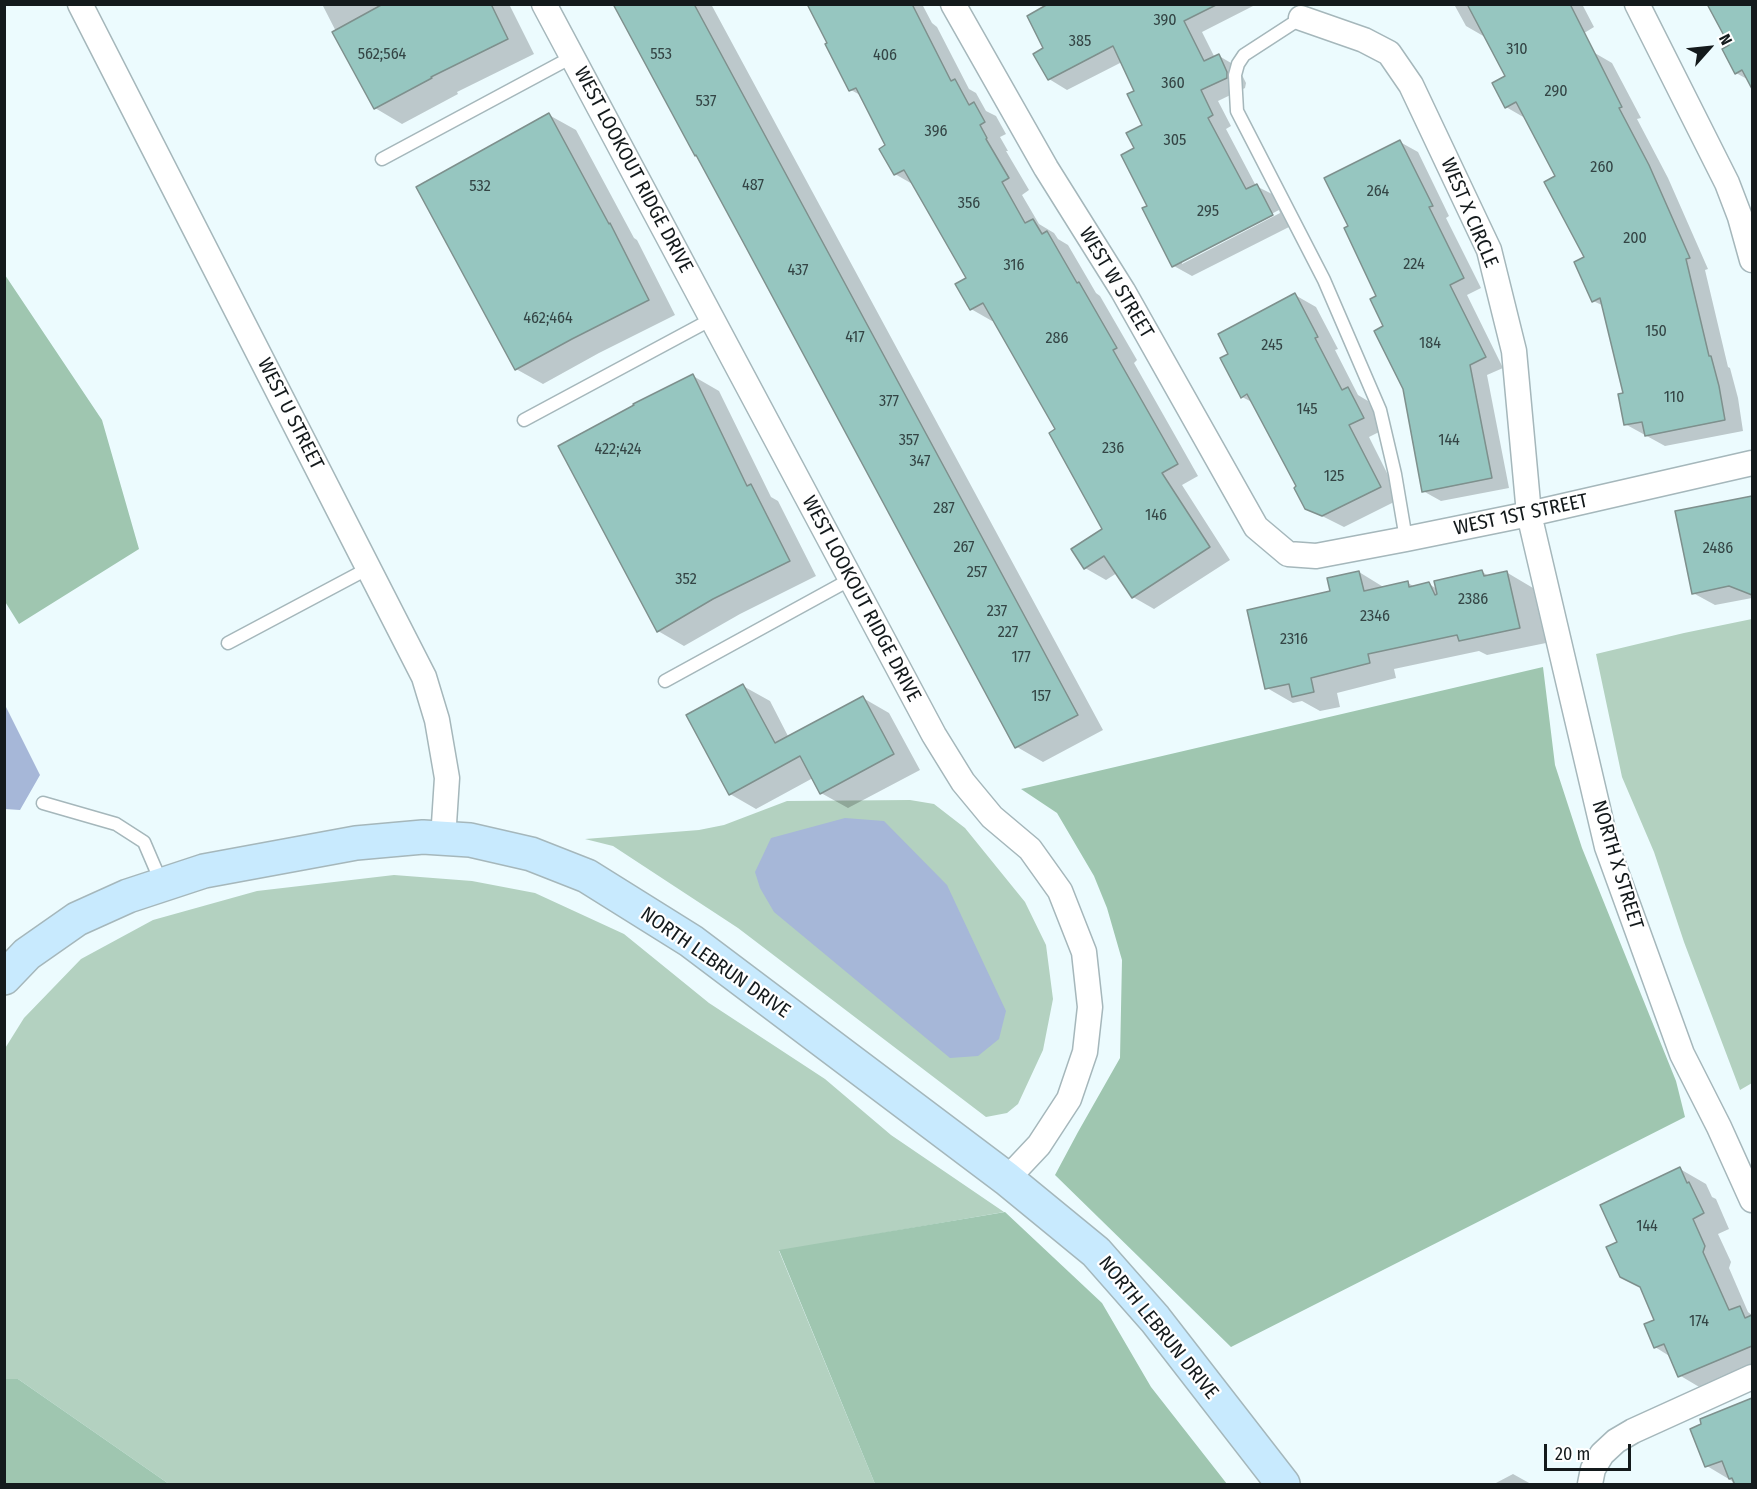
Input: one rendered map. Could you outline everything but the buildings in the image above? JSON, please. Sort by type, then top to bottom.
[{"type":"street","name":"WEST U STREET","points":[[80,4],[424,677],[437,720],[447,778],[443,838]]},
{"type":"street","name":"WEST LOOKOUT RIDGE DRIVE","points":[[544,4],[934,735],[963,782],[992,817],[1030,849],[1060,891],[1084,952],[1090,1007],[1085,1052],[1069,1100],[1039,1145],[1007,1179]]},
{"type":"street","name":"WEST W STREET","points":[[953,4],[1046,168],[1123,291],[1256,527],[1288,554]]},
{"type":"street","points":[[1637,4],[1727,183],[1740,217],[1752,260]]},
{"type":"street","name":"WEST X CIRCLE","points":[[1301,18],[1364,40],[1389,53],[1411,85],[1489,250],[1514,351],[1529,514]]},
{"type":"street","name":"WEST 1ST STREET","points":[[1288,554],[1316,556],[1406,539],[1529,514],[1752,463]]},
{"type":"street","name":"NORTH X STREET","points":[[1529,514],[1607,847],[1682,1054],[1719,1127],[1752,1200]]},
{"type":"street","name":"NORTH LEBRUN DRIVE","points":[[4,978],[27,954],[77,919],[128,896],[204,871],[356,843],[423,837],[470,840],[531,854],[587,876],[691,941],[1007,1179],[1096,1252],[1155,1319],[1283,1485]]},
{"type":"street","points":[[1590,1485],[1593,1469],[1602,1454],[1616,1441],[1633,1431],[1752,1377]]},
{"type":"lane","points":[[1301,18],[1244,55],[1235,75],[1237,111],[1324,280],[1380,410],[1395,474],[1406,539]]},
{"type":"lane","points":[[382,159],[572,57]]},
{"type":"lane","points":[[524,420],[712,319]]},
{"type":"lane","points":[[228,643],[369,568]]},
{"type":"lane","points":[[665,681],[851,579]]},
{"type":"lane","points":[[43,803],[116,824],[144,842],[163,885]]},
{"type":"green space","points":[[5,275],[102,420],[139,549],[19,624],[4,600]]},
{"type":"green space","points":[[1752,619],[1752,1083],[1740,1090],[1684,942],[1654,852],[1622,777],[1596,654]]},
{"type":"green space","points":[[1543,667],[1555,765],[1582,848],[1676,1081],[1685,1117],[1231,1347],[1055,1175],[1120,1058],[1122,960],[1107,908],[1094,876],[1057,813],[1021,789]]},
{"type":"green space","points":[[910,800],[934,804],[965,828],[1025,902],[1046,945],[1053,999],[1043,1050],[1018,1104],[1007,1113],[986,1117],[738,928],[613,846],[585,839],[699,830],[724,825],[787,801]]},
{"type":"green space","points":[[394,875],[472,881],[535,893],[624,934],[709,1003],[825,1079],[891,1135],[1004,1212],[779,1251],[875,1484],[169,1484],[18,1379],[5,1379],[4,1050],[24,1018],[81,959],[153,920],[257,891]]},
{"type":"green space","points":[[1005,1212],[1102,1303],[1151,1387],[1227,1484],[875,1484],[779,1250]]},
{"type":"green space","points":[[5,1379],[18,1379],[169,1484],[5,1484]]},
{"type":"water","points":[[5,705],[40,775],[20,810],[5,809]]},
{"type":"water","points":[[845,818],[884,821],[947,885],[1006,1011],[999,1039],[978,1056],[950,1058],[774,912],[760,888],[755,872],[771,838]]}]
